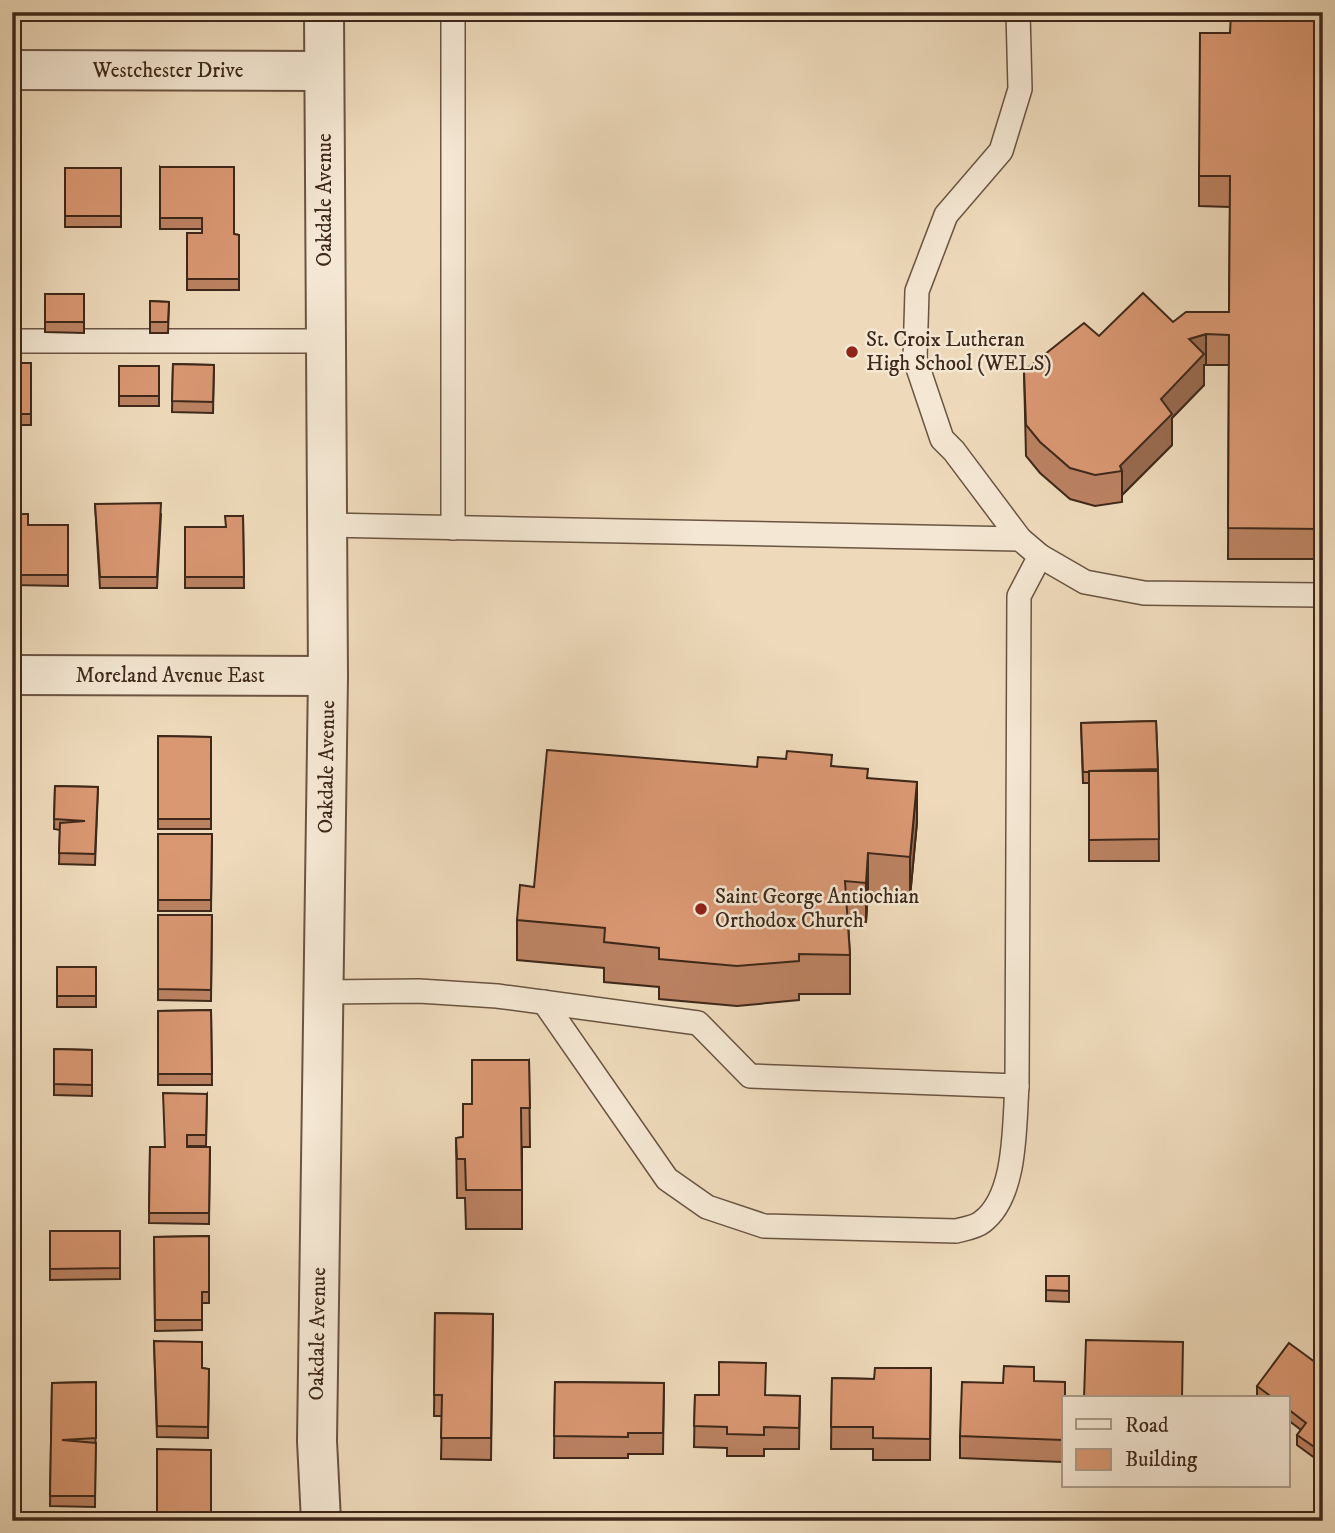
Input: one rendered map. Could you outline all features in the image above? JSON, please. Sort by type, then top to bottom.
[{"type":"street","name":"Oakdale Avenue","points":[[321,1521],[317,1441],[328,676],[324,12]]},
{"type":"street","name":"Westchester Drive","points":[[12,70],[324,71]]},
{"type":"street","name":"Moreland Avenue East","points":[[12,675],[328,676]]},
{"type":"lane","points":[[453,12],[453,528]]},
{"type":"lane","points":[[1018,12],[1020,89],[1001,151],[946,215],[917,291],[915,359],[942,439],[1020,539],[1040,556],[1085,582],[1144,593],[1323,595]]},
{"type":"lane","points":[[12,341],[326,341]]},
{"type":"lane","points":[[327,525],[1020,539]]},
{"type":"lane","points":[[544,1002],[667,1179],[706,1207],[764,1226],[956,1231],[981,1223],[1000,1203],[1010,1169],[1017,1086],[1019,596],[1040,556]]},
{"type":"lane","points":[[323,992],[419,991],[497,996],[698,1023],[750,1076],[1017,1086]]},
{"type":"building","points":[[1231,12],[1323,12],[1323,529],[1228,528],[1229,335],[1206,334],[1189,339],[1204,354],[1161,399],[1172,414],[1120,466],[1122,471],[1095,475],[1070,468],[1040,442],[1026,425],[1024,371],[1084,323],[1099,336],[1143,293],[1173,322],[1186,312],[1229,312],[1230,176],[1199,176],[1200,33],[1230,33]]},
{"type":"building","points":[[160,167],[234,167],[234,234],[239,235],[239,279],[187,279],[187,233],[202,233],[202,218],[160,218]]},
{"type":"building","points":[[65,168],[121,168],[121,216],[65,216]]},
{"type":"building","points":[[45,294],[84,294],[84,322],[45,322]]},
{"type":"building","points":[[150,301],[169,302],[168,322],[150,322]]},
{"type":"building","points":[[12,363],[31,363],[31,414],[12,414]]},
{"type":"building","points":[[173,364],[214,365],[213,402],[172,401]]},
{"type":"building","points":[[119,366],[159,366],[159,396],[119,396]]},
{"type":"building","points":[[161,503],[157,577],[100,577],[95,504]]},
{"type":"building","points":[[12,514],[28,514],[28,525],[68,525],[68,575],[12,575]]},
{"type":"building","points":[[225,516],[243,516],[244,577],[185,577],[185,527],[226,527]]},
{"type":"building","points":[[1156,721],[1158,769],[1083,772],[1081,723]]},
{"type":"building","points":[[158,736],[211,737],[211,819],[158,819]]},
{"type":"building","name":"Saint George Antiochian Orthodox Church","points":[[547,750],[757,767],[758,757],[786,759],[787,751],[832,755],[831,766],[868,769],[867,778],[917,782],[910,857],[868,853],[866,883],[845,881],[850,955],[799,954],[799,961],[737,966],[659,959],[659,948],[604,942],[605,928],[517,920],[520,885],[534,887]]},
{"type":"building","points":[[1089,771],[1158,771],[1159,839],[1089,840]]},
{"type":"building","points":[[55,786],[98,787],[95,854],[59,853],[60,823],[85,821],[54,819]]},
{"type":"building","points":[[158,834],[212,834],[211,900],[158,900]]},
{"type":"building","points":[[158,915],[212,915],[211,990],[158,989]]},
{"type":"building","points":[[57,967],[96,967],[96,996],[57,996]]},
{"type":"building","points":[[211,1010],[212,1074],[158,1074],[158,1011]]},
{"type":"building","points":[[54,1049],[92,1050],[92,1085],[54,1084]]},
{"type":"building","points":[[472,1060],[529,1060],[530,1108],[521,1108],[522,1190],[466,1190],[465,1159],[457,1159],[456,1138],[463,1137],[463,1104],[472,1104]]},
{"type":"building","points":[[163,1093],[207,1094],[206,1135],[187,1135],[187,1147],[210,1147],[209,1213],[149,1213],[150,1147],[165,1147]]},
{"type":"building","points":[[50,1231],[120,1231],[120,1268],[50,1269]]},
{"type":"building","points":[[209,1236],[209,1292],[202,1292],[202,1320],[155,1320],[154,1237]]},
{"type":"building","points":[[1046,1276],[1069,1276],[1069,1291],[1046,1290]]},
{"type":"building","points":[[435,1313],[493,1314],[491,1438],[441,1438],[442,1395],[434,1395]]},
{"type":"building","points":[[1086,1340],[1183,1342],[1182,1396],[1084,1396]]},
{"type":"building","points":[[154,1341],[202,1342],[202,1368],[209,1369],[208,1427],[157,1426]]},
{"type":"building","points":[[1289,1343],[1323,1368],[1323,1453],[1297,1435],[1306,1423],[1290,1411],[1290,1396],[1270,1396],[1257,1386]]},
{"type":"building","points":[[719,1362],[766,1363],[765,1395],[800,1396],[799,1428],[764,1427],[764,1435],[727,1434],[727,1427],[694,1426],[695,1395],[719,1395]]},
{"type":"building","points":[[1004,1366],[1034,1367],[1034,1381],[1065,1382],[1065,1396],[1062,1396],[1062,1440],[960,1436],[962,1382],[1003,1383]]},
{"type":"building","points":[[875,1368],[931,1368],[930,1439],[873,1438],[873,1427],[831,1427],[832,1378],[874,1379]]},
{"type":"building","points":[[96,1382],[96,1438],[62,1440],[96,1443],[95,1496],[50,1496],[52,1383]]},
{"type":"building","points":[[555,1382],[664,1383],[663,1433],[628,1433],[628,1437],[554,1436]]},
{"type":"building","points":[[157,1449],[211,1450],[211,1521],[157,1521]]},
{"type":"place","name":"St. Croix Lutheran High School (WELS)","points":[[852,352]]},
{"type":"place","name":"Saint George Antiochian Orthodox Church","points":[[701,909]]}]
